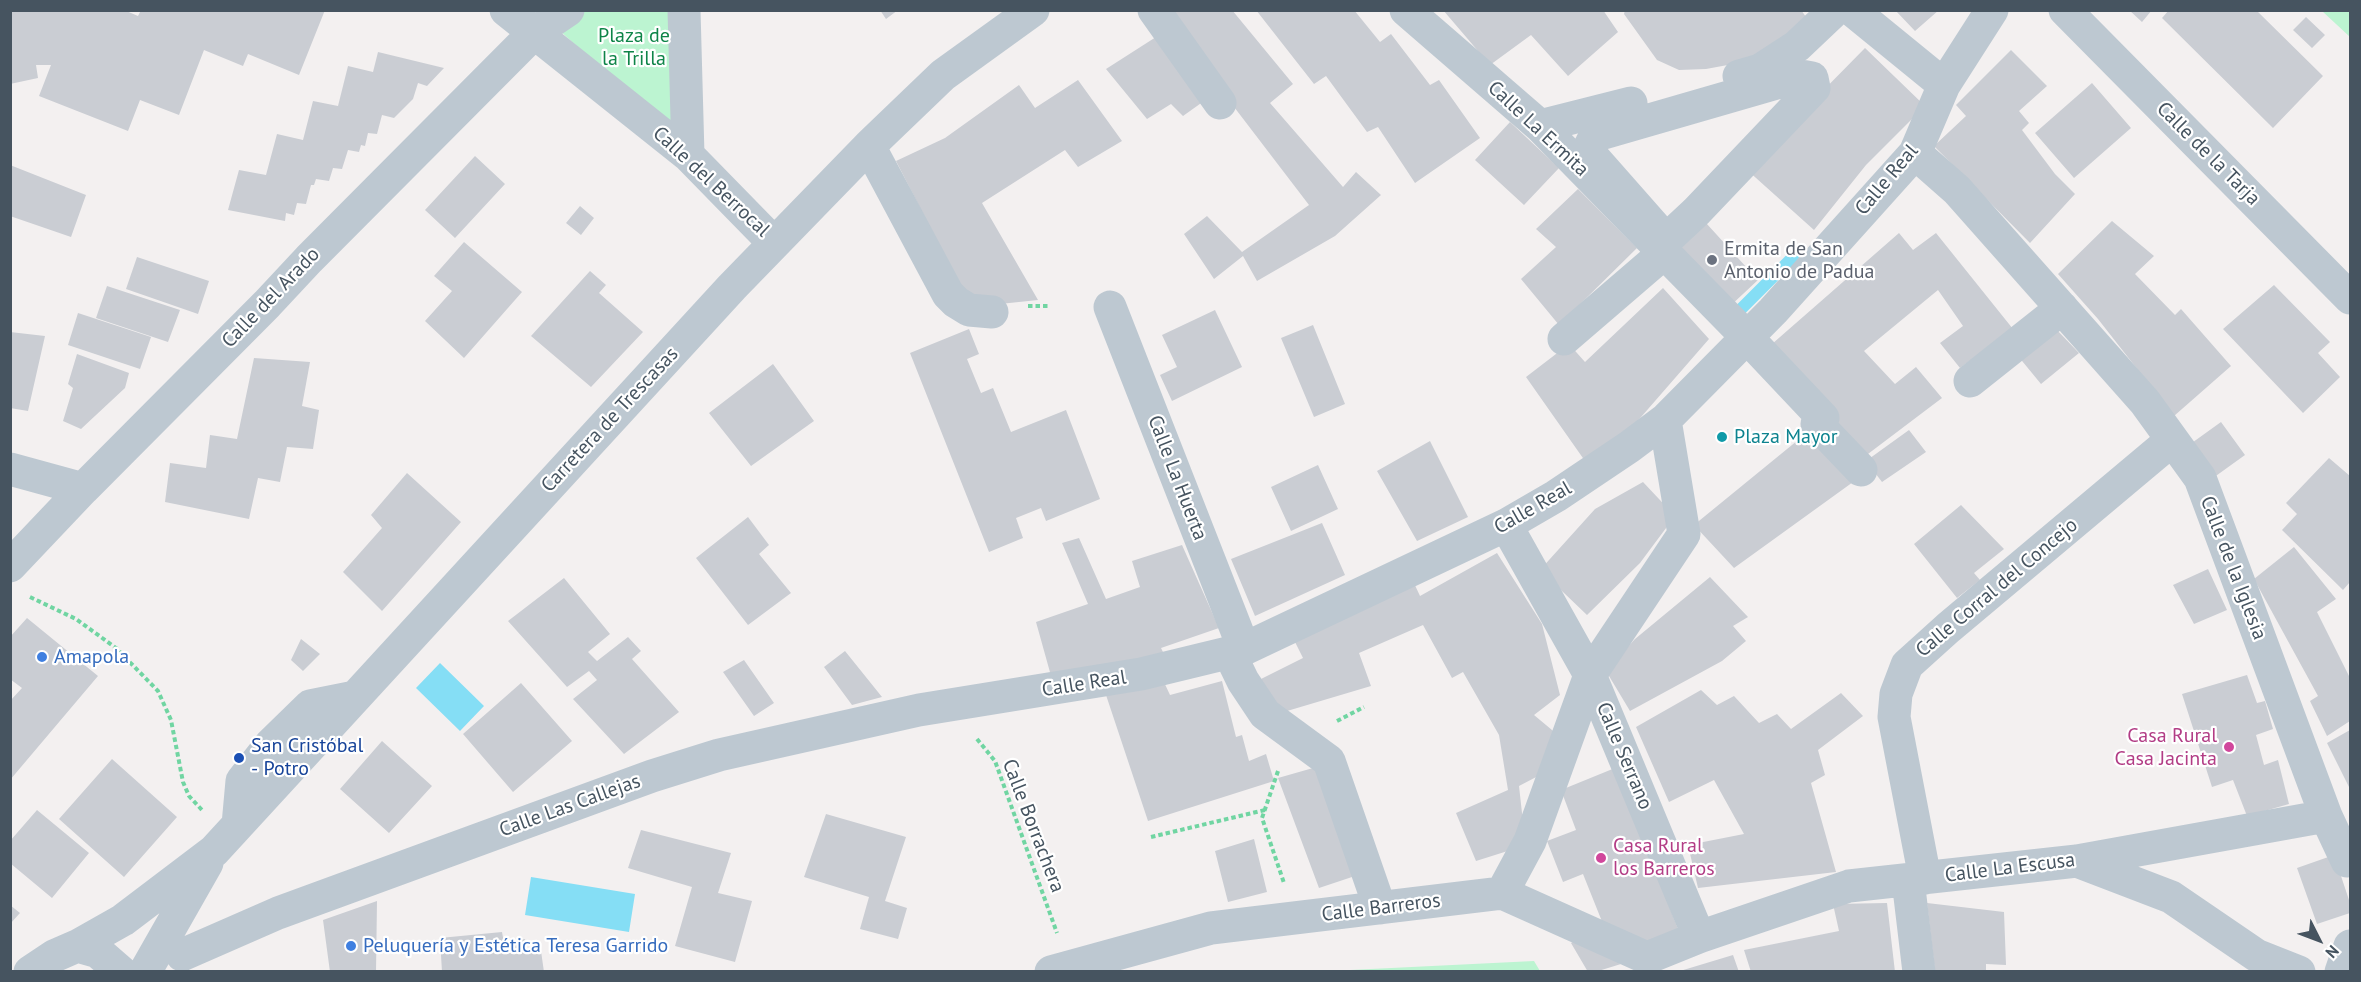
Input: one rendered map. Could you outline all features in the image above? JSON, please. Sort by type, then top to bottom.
[{"type":"street","name":"Calle del Berrocal","points":[[506,10],[688,155],[774,243]]},
{"type":"street","points":[[534,33],[568,10]]},
{"type":"street","points":[[684,10],[688,155]]},
{"type":"street","name":"Carretera de Trescasas","points":[[30,972],[54,956],[123,920],[214,851],[774,243],[869,146],[943,75],[1033,10]]},
{"type":"street","points":[[1154,10],[1220,103]]},
{"type":"street","name":"Calle La Ermita","points":[[1406,10],[1540,126],[1665,247],[1823,418],[1817,424],[1862,470]]},
{"type":"street","points":[[1540,126],[1760,70],[1797,46],[1835,10]]},
{"type":"street","points":[[1852,10],[1944,85]]},
{"type":"street","name":"Calle Real","points":[[962,704],[1141,674],[1237,651],[1506,525],[1556,496],[1629,447],[1665,420],[1747,338],[1915,153],[1944,85],[1992,10]]},
{"type":"street","name":"Calle de la Tarja","points":[[2065,10],[2350,298]]},
{"type":"street","name":"Calle del Arado","points":[[10,566],[83,489],[534,33]]},
{"type":"street","points":[[1564,339],[1665,247],[1814,88],[1812,78],[1801,75],[1597,135],[1591,144],[1592,156],[1665,247]]},
{"type":"street","points":[[869,146],[948,294],[969,310],[992,312]]},
{"type":"street","name":"Calle de la Iglesia","points":[[1915,153],[1957,190],[2145,402],[2200,478],[2326,816],[2349,864]]},
{"type":"street","name":"Calle La Huerta","points":[[1110,308],[1237,651],[1243,681],[1265,714],[1329,761],[1380,908]]},
{"type":"street","points":[[1970,381],[2062,308]]},
{"type":"street","points":[[1590,675],[1684,534],[1665,420]]},
{"type":"street","name":"Calle Corral del Concejo","points":[[1919,972],[1916,879],[1894,717],[1896,694],[1907,665],[2172,440]]},
{"type":"street","points":[[10,469],[83,489]]},
{"type":"street","name":"Calle Serrano","points":[[1506,525],[1590,675],[1700,937]]},
{"type":"street","name":"Calle Serrano","points":[[1502,893],[1530,841],[1590,675]]},
{"type":"street","name":"Calle Las Callejas","points":[[184,963],[279,913],[652,776],[719,755],[962,704]]},
{"type":"street","name":"Calle La Escusa","points":[[1700,937],[1849,886],[2077,861],[2326,816]]},
{"type":"street","name":"Carretera de Trescasas","points":[[145,972],[214,851]]},
{"type":"street","points":[[2077,861],[2170,897],[2256,955],[2299,972]]},
{"type":"street","points":[[1502,893],[1647,958],[1700,937]]},
{"type":"street","name":"Calle Barreros","points":[[1060,969],[1211,928],[1502,893]]},
{"type":"street","points":[[172,924],[184,963]]},
{"type":"street","points":[[77,946],[98,952],[121,972]]},
{"type":"street","points":[[2341,972],[2350,946]]},
{"type":"path","points":[[26,595],[76,619],[116,648],[158,691],[171,720],[183,782],[189,796],[206,815]]},
{"type":"path","name":"Calle Borrachera","points":[[962,704],[995,761],[1060,969]]},
{"type":"path","points":[[1296,918],[1262,818],[1277,774],[1299,740]]},
{"type":"path","points":[[1150,837],[1266,810]]},
{"type":"green space","name":"Plaza de la Trilla","points":[[538,11],[670,11],[672,121],[665,126]]},
{"type":"green space","points":[[2322,11],[2350,11],[2350,37]]},
{"type":"green space","points":[[1534,961],[1540,971],[1330,971]]},
{"type":"water","points":[[440,663],[484,706],[460,731],[416,688]]},
{"type":"water","points":[[531,877],[635,894],[629,932],[525,915]]},
{"type":"building","points":[[10,10],[124,10],[138,16],[141,10],[325,10],[299,75],[248,54],[243,66],[204,50],[179,115],[140,100],[128,131],[39,96],[51,65],[36,65],[38,78],[10,84]]},
{"type":"building","points":[[880,10],[898,10],[886,19]]},
{"type":"building","points":[[1168,10],[1232,10],[1293,84],[1270,103],[1343,187],[1356,172],[1381,195],[1335,236],[1257,281],[1243,256],[1214,279],[1184,234],[1207,216],[1242,252],[1309,205],[1163,14]]},
{"type":"building","points":[[1256,10],[1354,10],[1380,42],[1391,34],[1430,85],[1439,80],[1480,138],[1415,183],[1378,127],[1367,132],[1326,76],[1314,84]]},
{"type":"building","points":[[1443,10],[1603,10],[1618,32],[1568,76],[1531,35],[1490,65]]},
{"type":"building","points":[[1625,10],[1801,10],[1809,21],[1744,62],[1706,69],[1679,70],[1657,60],[1624,14]]},
{"type":"building","points":[[1895,10],[1939,10],[1915,31]]},
{"type":"building","points":[[2129,10],[2152,10],[2142,22]]},
{"type":"building","points":[[2169,10],[2256,10],[2323,76],[2273,128],[2162,18]]},
{"type":"building","points":[[2306,17],[2325,35],[2312,48],[2293,30]]},
{"type":"building","points":[[1156,37],[1204,101],[1183,116],[1171,104],[1147,119],[1106,69]]},
{"type":"building","points":[[1865,48],[1925,106],[1866,165],[1814,230],[1746,169]]},
{"type":"building","points":[[2011,50],[2047,86],[2019,111],[2029,123],[2022,130],[2055,174],[2075,194],[2030,243],[1934,146],[1966,116],[1956,105]]},
{"type":"building","points":[[378,52],[444,68],[427,86],[418,83],[413,99],[394,118],[382,115],[377,134],[368,133],[365,146],[361,145],[359,152],[348,150],[342,169],[333,168],[329,181],[316,179],[314,185],[311,185],[306,204],[297,203],[294,215],[286,213],[285,221],[228,210],[239,170],[266,175],[277,134],[303,140],[313,101],[338,106],[348,66],[373,72]]},
{"type":"building","points":[[1078,80],[1122,141],[1078,167],[1065,150],[982,203],[1038,300],[971,307],[896,161],[945,138],[1019,85],[1035,108]]},
{"type":"building","points":[[2092,83],[2131,128],[2074,178],[2035,133]]},
{"type":"building","points":[[1510,122],[1559,168],[1524,205],[1475,160]]},
{"type":"building","points":[[475,156],[505,184],[455,238],[425,210]]},
{"type":"building","points":[[10,165],[86,195],[71,237],[10,216]]},
{"type":"building","points":[[1578,189],[1637,248],[1559,325],[1521,279],[1556,247],[1536,229]]},
{"type":"building","points":[[580,206],[594,218],[581,235],[566,223]]},
{"type":"building","name":"Ermita de San Antonio de Padua","points":[[1696,212],[1758,280],[1728,308],[1666,240]]},
{"type":"building","points":[[2112,221],[2154,256],[2135,274],[2175,315],[2181,309],[2231,366],[2174,416],[2098,319],[2058,274]]},
{"type":"building","points":[[1899,233],[1913,250],[1936,233],[2013,329],[1960,368],[1940,343],[1963,326],[1938,290],[1864,351],[1895,384],[1916,367],[1942,398],[1860,460],[1764,351]]},
{"type":"building","points":[[464,242],[522,292],[464,358],[425,321],[452,291],[434,276]]},
{"type":"building","points":[[137,257],[209,281],[198,314],[126,289]]},
{"type":"building","points":[[590,271],[606,285],[599,293],[643,332],[591,387],[531,336]]},
{"type":"building","points":[[2274,285],[2330,342],[2318,353],[2340,377],[2303,413],[2223,329]]},
{"type":"building","points":[[107,286],[180,310],[168,342],[96,318]]},
{"type":"building","points":[[1663,288],[1709,339],[1635,424],[1585,461],[1526,377],[1569,344],[1585,362]]},
{"type":"building","points":[[1215,310],[1242,367],[1172,401],[1160,375],[1177,367],[1162,335]]},
{"type":"building","points":[[78,313],[151,337],[140,369],[68,345]]},
{"type":"building","points":[[1313,325],[1345,404],[1314,417],[1281,338]]},
{"type":"building","points":[[2055,328],[2079,353],[2041,384],[2018,356]]},
{"type":"building","points":[[969,329],[979,354],[967,359],[981,393],[993,388],[1011,432],[1066,410],[1100,499],[1046,521],[1041,508],[1016,518],[1023,538],[989,552],[910,353]]},
{"type":"building","points":[[10,332],[45,336],[28,411],[10,408]]},
{"type":"building","points":[[77,354],[129,373],[125,388],[81,429],[63,421],[73,388],[68,384]]},
{"type":"building","points":[[254,358],[310,362],[302,406],[319,410],[313,449],[287,447],[280,482],[258,478],[249,519],[165,502],[170,463],[206,468],[210,435],[237,439]]},
{"type":"building","points":[[773,364],[814,421],[751,466],[709,413]]},
{"type":"building","points":[[2221,422],[2245,455],[2213,478],[2189,445]]},
{"type":"building","points":[[1814,427],[1860,477],[1734,568],[1694,525]]},
{"type":"building","points":[[1909,430],[1926,452],[1882,482],[1866,461]]},
{"type":"building","points":[[1430,441],[1468,517],[1417,541],[1377,471]]},
{"type":"building","points":[[2329,458],[2350,476],[2350,582],[2343,590],[2282,530],[2297,514],[2286,503]]},
{"type":"building","points":[[1318,465],[1338,509],[1291,531],[1271,487]]},
{"type":"building","points":[[407,473],[461,522],[382,611],[343,572],[382,528],[371,515]]},
{"type":"building","points":[[1643,482],[1675,516],[1640,563],[1587,615],[1540,570],[1595,509]]},
{"type":"building","points":[[1961,505],[2004,549],[1974,573],[1980,580],[1957,598],[1914,544]]},
{"type":"building","points":[[748,517],[769,545],[759,554],[791,593],[748,625],[696,558]]},
{"type":"building","points":[[1322,523],[1345,575],[1255,616],[1231,559]]},
{"type":"building","points":[[1079,538],[1106,599],[1140,587],[1132,561],[1182,545],[1219,628],[1161,648],[1167,660],[1053,683],[1036,622],[1088,604],[1062,543]]},
{"type":"building","points":[[2294,547],[2336,599],[2317,612],[2350,678],[2350,721],[2327,736],[2310,701],[2318,696],[2254,579]]},
{"type":"building","points":[[1497,553],[1542,624],[1560,695],[1534,715],[1558,735],[1540,775],[1519,786],[1523,822],[1514,849],[1476,861],[1456,813],[1508,790],[1499,735],[1463,672],[1452,678],[1423,625],[1359,653],[1371,686],[1277,714],[1261,679],[1303,658],[1292,636],[1413,581],[1420,596]]},
{"type":"building","points":[[2208,569],[2227,610],[2194,624],[2173,585]]},
{"type":"building","points":[[1710,577],[1748,617],[1733,626],[1746,641],[1722,661],[1630,711],[1606,671],[1635,639]]},
{"type":"building","points":[[564,578],[610,634],[588,652],[597,661],[628,637],[641,651],[632,659],[679,712],[624,754],[573,699],[597,680],[589,671],[567,687],[508,621]]},
{"type":"building","name":"Amapola","points":[[27,618],[98,676],[10,780],[10,701],[22,688],[10,679],[10,637]]},
{"type":"building","points":[[301,639],[320,654],[303,671],[291,660]]},
{"type":"building","points":[[845,651],[882,697],[852,705],[824,667]]},
{"type":"building","points":[[744,660],[774,703],[754,716],[723,672]]},
{"type":"building","name":"Casa Rural Casa Jacinta","points":[[2247,675],[2257,703],[2265,701],[2273,729],[2256,735],[2264,765],[2278,760],[2289,804],[2247,816],[2233,780],[2212,787],[2182,694]]},
{"type":"building","points":[[1163,680],[1170,695],[1222,681],[1236,737],[1242,735],[1249,761],[1266,754],[1274,781],[1148,821],[1106,695]]},
{"type":"building","points":[[521,683],[572,741],[513,792],[463,734]]},
{"type":"building","points":[[1701,690],[1717,705],[1734,696],[1759,723],[1777,714],[1791,729],[1841,693],[1863,716],[1818,750],[1825,775],[1811,783],[1836,872],[1698,888],[1688,845],[1744,834],[1714,780],[1669,802],[1636,727]]},
{"type":"building","points":[[2350,730],[2350,789],[2327,743]]},
{"type":"building","points":[[382,741],[432,786],[389,833],[340,789]]},
{"type":"building","points":[[112,759],[177,817],[124,877],[59,819]]},
{"type":"building","points":[[1320,766],[1358,875],[1319,888],[1278,778]]},
{"type":"building","name":"Casa Rural los Barreros","points":[[1615,768],[1678,929],[1641,944],[1605,929],[1583,874],[1563,882],[1547,841],[1576,830],[1561,790]]},
{"type":"building","points":[[37,810],[89,853],[52,898],[10,863],[10,841]]},
{"type":"building","points":[[826,814],[906,837],[885,901],[907,908],[898,939],[860,929],[869,897],[804,877]]},
{"type":"building","points":[[641,830],[731,853],[718,893],[752,901],[735,962],[675,946],[692,887],[628,868]]},
{"type":"building","points":[[1254,839],[1267,892],[1228,902],[1215,851]]},
{"type":"building","points":[[2334,855],[2350,903],[2350,913],[2317,924],[2297,868]]},
{"type":"building","name":"Peluquería y Estética Teresa Garrido","points":[[377,901],[376,972],[330,972],[323,920]]},
{"type":"building","points":[[1887,903],[1895,972],[1751,972],[1744,950],[1839,931],[1833,904]]},
{"type":"building","points":[[1927,903],[2004,912],[2006,965],[1986,964],[1986,972],[1935,972]]},
{"type":"building","points":[[10,905],[20,913],[10,924]]},
{"type":"building","points":[[502,932],[504,943],[525,939],[527,952],[541,951],[544,972],[442,972],[440,938]]},
{"type":"building","points":[[1579,938],[1621,964],[1588,972],[1571,943]]},
{"type":"building","points":[[1733,955],[1739,972],[1680,971]]},
{"type":"waterway","points":[[1740,310],[1793,257]]},
{"type":"place","name":"Ermita de San Antonio de Padua","points":[[1712,260]]},
{"type":"place","name":"Plaza Mayor","points":[[1722,437]]},
{"type":"place","name":"Amapola","points":[[42,657]]},
{"type":"place","name":"Casa Rural Casa Jacinta","points":[[2229,747]]},
{"type":"place","name":"San Cristóbal - Potro","points":[[239,758]]},
{"type":"place","name":"Casa Rural los Barreros","points":[[1601,858]]},
{"type":"place","name":"Peluquería y Estética Teresa Garrido","points":[[351,946]]}]
